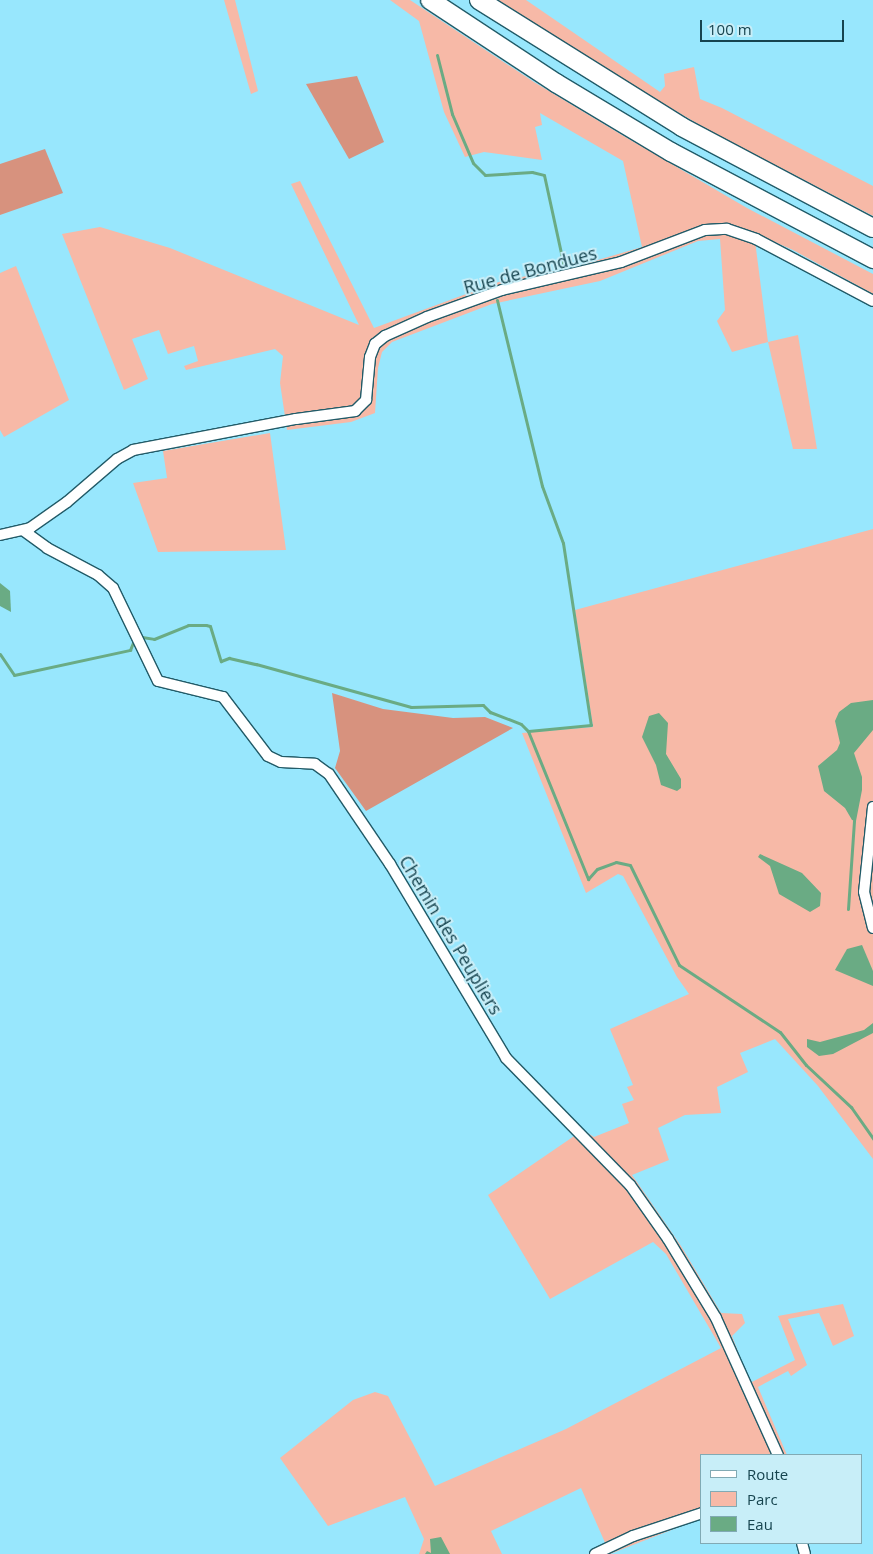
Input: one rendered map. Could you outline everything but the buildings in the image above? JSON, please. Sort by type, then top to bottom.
[{"type":"highway","points":[[430,0],[550,79],[663,147],[873,259]]},
{"type":"highway","points":[[479,0],[682,127],[873,228]]},
{"type":"street","name":"Rue de Bondues","points":[[24,531],[56,511],[111,464],[133,450],[288,420],[355,411],[366,400],[373,348],[385,336],[482,296],[606,267],[705,230],[727,229],[756,239],[873,301]]},
{"type":"street","points":[[0,535],[24,531]]},
{"type":"street","name":"Chemin des Peupliers","points":[[24,531],[47,548],[98,576],[113,588],[158,681],[167,686],[218,694],[233,706],[268,756],[281,762],[315,764],[329,774],[390,864],[506,1058],[634,1190],[668,1239],[716,1318],[778,1454]]},
{"type":"street","points":[[873,807],[864,892],[873,928]]},
{"type":"street","points":[[595,1554],[633,1536],[700,1514]]},
{"type":"green space","points":[[224,0],[235,0],[258,91],[251,94]]},
{"type":"green space","points":[[390,0],[410,0],[534,82],[622,135],[747,208],[873,274],[873,294],[793,250],[754,233],[768,342],[732,352],[717,321],[725,310],[720,239],[698,241],[600,281],[492,304],[392,342],[382,352],[378,368],[375,413],[351,422],[287,430],[280,383],[283,356],[275,349],[186,370],[184,366],[198,361],[194,346],[168,354],[159,330],[132,339],[148,379],[124,390],[62,234],[100,227],[170,248],[359,325],[291,184],[300,181],[374,328],[504,280],[567,269],[642,247],[623,161],[540,113],[542,125],[535,127],[542,160],[484,152],[465,157],[444,112],[419,21]]},
{"type":"green space","points":[[496,0],[526,0],[660,92],[665,86],[664,74],[694,67],[700,99],[722,108],[873,186],[873,216],[710,131],[607,71]]},
{"type":"green space","points":[[16,266],[69,400],[4,437],[0,430],[0,273]]},
{"type":"green space","points":[[798,335],[817,449],[793,449],[768,342]]},
{"type":"green space","points":[[270,433],[286,550],[158,552],[133,483],[167,478],[163,451]]},
{"type":"green space","points":[[873,529],[873,1159],[818,1086],[775,1039],[740,1053],[748,1072],[717,1087],[721,1113],[685,1115],[658,1128],[669,1160],[632,1175],[681,1246],[721,1313],[742,1314],[745,1323],[732,1336],[750,1383],[795,1360],[778,1316],[843,1304],[854,1336],[833,1346],[819,1313],[788,1319],[807,1365],[791,1376],[788,1371],[758,1387],[787,1454],[700,1454],[700,1519],[610,1554],[581,1488],[491,1531],[502,1554],[419,1554],[424,1539],[405,1497],[328,1526],[280,1458],[353,1400],[375,1392],[388,1396],[435,1486],[566,1429],[721,1348],[666,1254],[653,1242],[550,1299],[488,1195],[583,1130],[594,1137],[629,1123],[622,1104],[634,1100],[627,1087],[633,1085],[610,1029],[689,994],[677,977],[623,876],[618,874],[586,893],[522,733],[593,727],[575,610]]},
{"type":"shaded area","points":[[357,76],[384,142],[349,159],[306,84]]},
{"type":"shaded area","points":[[45,149],[63,193],[0,215],[0,164]]},
{"type":"shaded area","points":[[332,693],[383,709],[453,718],[485,717],[513,728],[366,811],[335,768],[340,751]]},
{"type":"water","points":[[0,583],[10,591],[11,612],[0,606]]},
{"type":"water","points":[[873,700],[873,730],[854,753],[862,777],[862,790],[856,821],[852,820],[845,808],[824,791],[818,766],[837,750],[840,743],[835,721],[839,712],[851,703]]},
{"type":"water","points":[[659,713],[668,723],[666,754],[681,779],[681,788],[677,791],[661,785],[656,765],[642,737],[649,716]]},
{"type":"water","points":[[760,854],[802,873],[821,893],[820,906],[810,912],[779,894],[770,866],[758,857]]},
{"type":"water","points":[[862,945],[873,971],[873,986],[835,970],[847,949]]},
{"type":"water","points":[[873,1023],[873,1033],[833,1054],[819,1056],[807,1047],[807,1039],[820,1042],[864,1030]]},
{"type":"water","points":[[441,1537],[450,1554],[425,1554],[427,1551],[431,1553],[430,1539]]},
{"type":"waterway","points":[[437,55],[452,114],[473,163],[485,175],[532,172],[544,175],[565,271]]},
{"type":"waterway","points":[[497,300],[542,486],[563,543],[591,725],[528,731]]},
{"type":"waterway","points":[[142,637],[154,639],[188,625],[206,625],[210,626],[221,661],[229,658],[256,664],[411,707],[483,705],[490,712],[521,724],[528,731],[588,879],[597,869],[616,862],[630,865],[679,965],[780,1032],[806,1065],[851,1107],[873,1139]]},
{"type":"waterway","points":[[0,654],[14,675],[130,650],[134,640]]},
{"type":"waterway","points":[[848,909],[854,820]]}]
